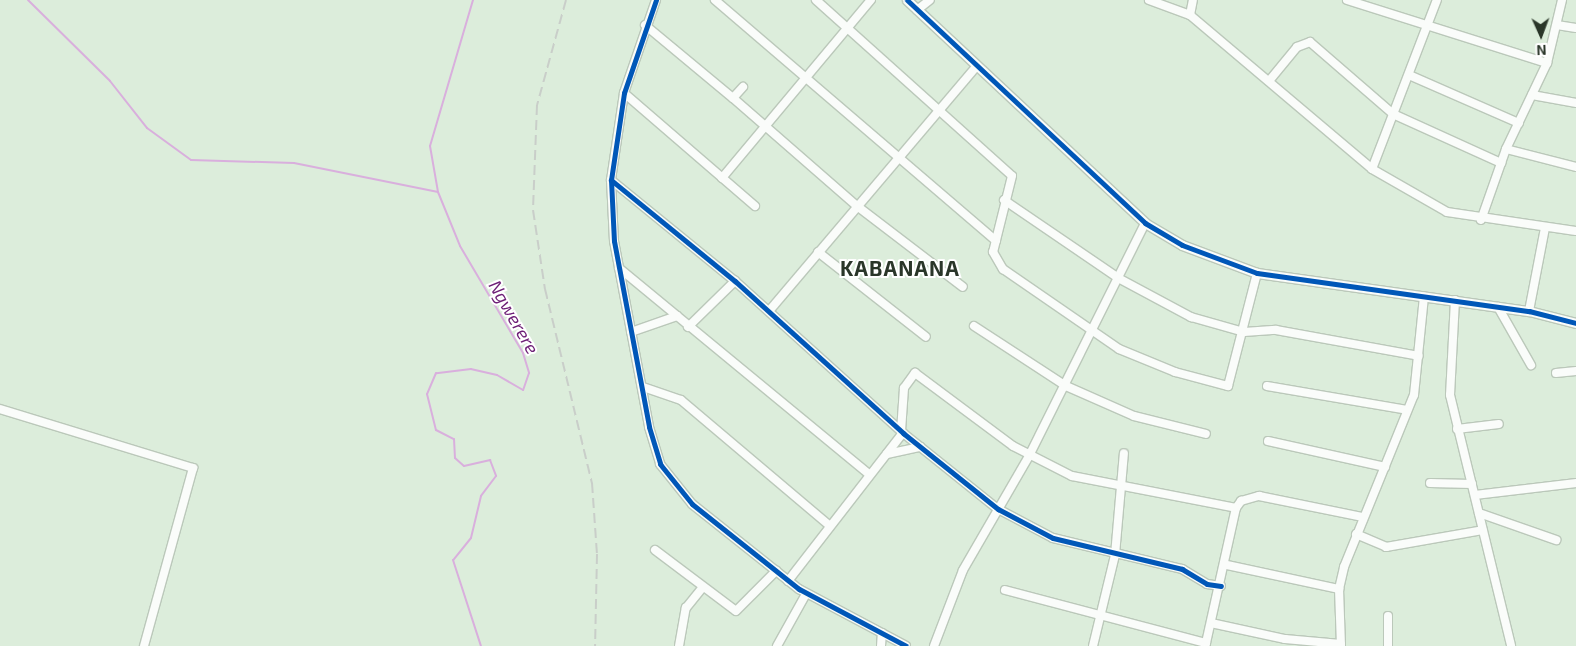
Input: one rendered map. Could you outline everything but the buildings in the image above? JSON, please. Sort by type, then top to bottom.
[{"type":"street","points":[[656,0],[645,25],[624,93],[610,180],[619,268],[643,387],[649,427],[669,477],[692,504],[806,594],[906,646]]},
{"type":"street","points":[[715,0],[805,81],[996,241]]},
{"type":"street","points":[[816,0],[938,112],[1012,176],[1004,200],[993,252],[1003,269],[1119,349],[1175,372],[1228,386],[1244,332],[1257,273]]},
{"type":"street","points":[[722,178],[871,0]]},
{"type":"street","points":[[907,0],[1145,223],[1210,258],[1257,273],[1529,311],[1576,323]]},
{"type":"street","points":[[917,10],[930,0]]},
{"type":"street","points":[[1149,0],[1190,14],[1372,169],[1447,212],[1481,220],[1576,231]]},
{"type":"street","points":[[1190,14],[1194,0]]},
{"type":"street","points":[[1347,0],[1428,28],[1547,63]]},
{"type":"street","points":[[1372,169],[1392,114],[1428,28],[1437,0]]},
{"type":"street","points":[[1481,220],[1506,149],[1547,63],[1562,0]]},
{"type":"street","points":[[1557,24],[1576,28]]},
{"type":"street","points":[[645,25],[734,98],[857,206],[964,287]]},
{"type":"street","points":[[1269,82],[1297,47],[1310,42],[1392,114],[1501,163]]},
{"type":"street","points":[[769,311],[857,206],[896,156],[938,112],[977,66]]},
{"type":"street","points":[[1409,75],[1519,123]]},
{"type":"street","points":[[734,98],[743,87]]},
{"type":"street","points":[[624,93],[755,206]]},
{"type":"street","points":[[1532,95],[1576,103]]},
{"type":"street","points":[[1506,149],[1576,166]]},
{"type":"street","points":[[610,180],[736,281],[902,432],[998,509],[1037,532],[1115,555],[1182,569],[1207,584],[1221,586]]},
{"type":"street","points":[[1004,200],[1120,279],[1191,317],[1244,332],[1276,330],[1419,356]]},
{"type":"street","points":[[934,646],[963,570],[1029,456],[1066,386],[1120,279],[1145,223]]},
{"type":"street","points":[[1529,311],[1545,228]]},
{"type":"street","points":[[818,252],[926,337]]},
{"type":"street","points":[[619,268],[869,474]]},
{"type":"street","points":[[688,326],[736,281]]},
{"type":"street","points":[[1211,623],[1284,639],[1341,645],[1339,589],[1362,517],[1385,467],[1414,395],[1424,297]]},
{"type":"street","points":[[1455,300],[1450,395],[1511,646]]},
{"type":"street","points":[[1498,307],[1531,365]]},
{"type":"street","points":[[631,332],[677,316]]},
{"type":"street","points":[[974,326],[1066,386],[1134,416],[1206,434]]},
{"type":"street","points":[[1556,373],[1576,371]]},
{"type":"street","points":[[788,581],[902,432],[904,388],[915,373],[970,417],[1029,456],[1072,476],[1236,508]]},
{"type":"street","points":[[1267,386],[1407,410]]},
{"type":"street","points":[[643,387],[681,400],[829,525]]},
{"type":"street","points":[[0,409],[193,468],[144,646]]},
{"type":"street","points":[[1457,429],[1499,424]]},
{"type":"street","points":[[1268,441],[1385,467]]},
{"type":"street","points":[[887,454],[920,446]]},
{"type":"street","points":[[1093,646],[1115,555],[1124,487],[1124,453]]},
{"type":"street","points":[[1475,495],[1576,482]]},
{"type":"street","points":[[1430,483],[1472,484]]},
{"type":"street","points":[[1005,590],[1099,618],[1206,643],[1227,566],[1236,508],[1241,501],[1259,496],[1362,517]]},
{"type":"street","points":[[1479,513],[1556,540]]},
{"type":"street","points":[[1356,534],[1386,547],[1482,530]]},
{"type":"street","points":[[655,550],[702,588],[736,611],[776,571]]},
{"type":"street","points":[[1227,566],[1339,589]]},
{"type":"street","points":[[678,646],[686,608],[702,588]]},
{"type":"street","points":[[777,646],[806,594]]},
{"type":"street","points":[[1388,616],[1388,646]]},
{"type":"street","points":[[881,646],[882,633]]},
{"type":"waterway","points":[[28,0],[110,81],[147,128],[191,160],[294,163],[438,192]]},
{"type":"waterway","name":"Ngwerere","points":[[473,0],[430,146],[438,192],[460,246],[523,353],[529,373],[523,390],[497,375],[471,369],[436,373],[427,394],[436,430],[454,439],[455,458],[464,466],[490,460],[496,476],[481,496],[471,538],[453,560],[481,646]]},
{"type":"railway","points":[[566,0],[537,105],[533,210],[545,289],[592,483],[597,554],[595,646]]},
{"type":"cycle path","points":[[656,0],[624,93],[611,180],[614,241],[649,427],[660,464],[692,504],[799,589],[906,646]]},
{"type":"cycle path","points":[[907,0],[1145,223],[1182,245],[1257,273],[1529,311],[1576,323]]},
{"type":"cycle path","points":[[611,180],[735,281],[903,433],[998,509],[1053,538],[1182,569],[1207,584],[1221,586]]},
{"type":"district","name":"KABANANA","points":[[900,268]]}]
